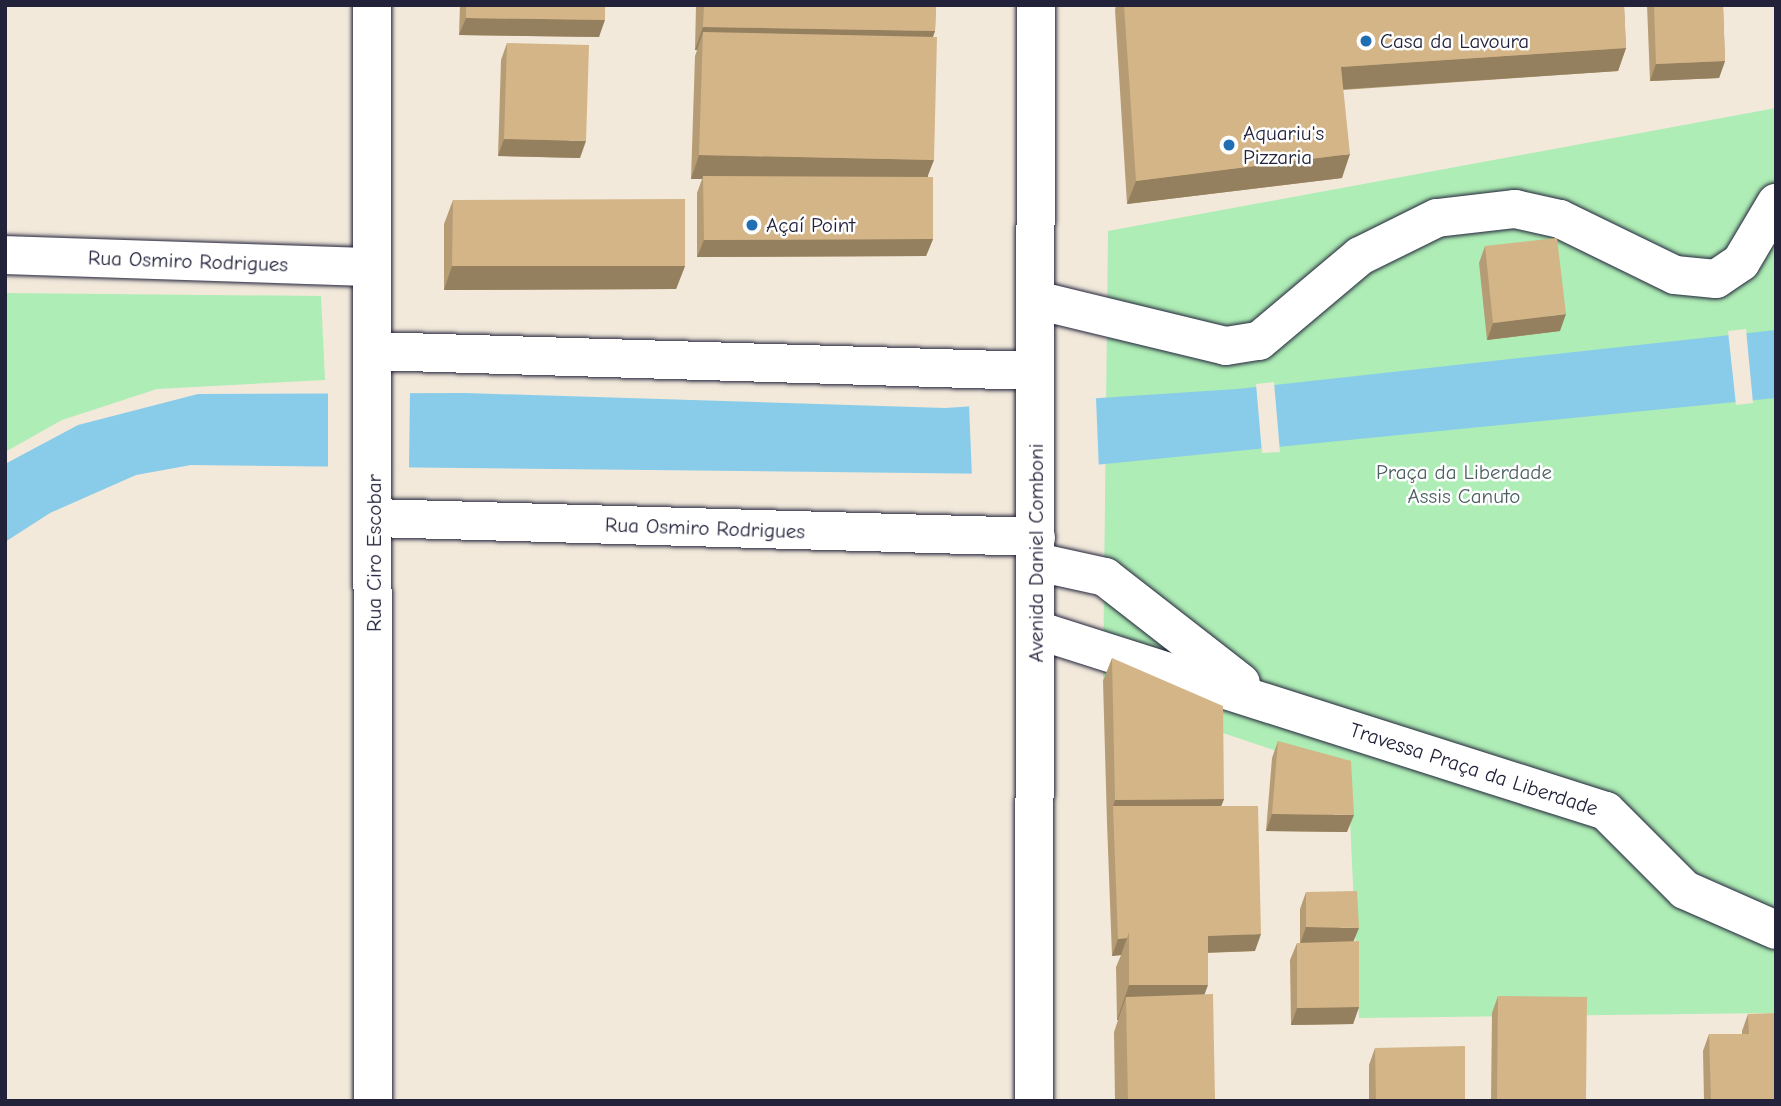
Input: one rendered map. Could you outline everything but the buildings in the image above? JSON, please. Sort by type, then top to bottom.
[{"type":"street","name":"Rua Ciro Escobar","points":[[372,5],[373,1101]]},
{"type":"street","name":"Avenida Daniel Comboni","points":[[1034,1101],[1037,630],[1035,5]]},
{"type":"street","points":[[1036,300],[1226,346],[1259,341],[1360,256],[1437,218],[1515,209],[1560,219],[1675,275],[1716,279],[1741,262],[1776,203]]},
{"type":"street","name":"Rua Osmiro Rodrigues","points":[[5,255],[371,267]]},
{"type":"street","points":[[373,351],[1035,386]]},
{"type":"street","name":"Rua Osmiro Rodrigues","points":[[374,518],[1036,550]]},
{"type":"street","name":"Travessa Praça da Liberdade","points":[[1036,550],[1105,577],[1262,699]]},
{"type":"street","name":"Travessa Praça da Liberdade","points":[[1037,630],[1262,699],[1606,811],[1685,890],[1776,930]]},
{"type":"green space","name":"Praça da Liberdade Assis Canuto","points":[[1776,108],[1776,1013],[1359,1018],[1348,775],[1214,730],[1103,681],[1108,231]]},
{"type":"green space","points":[[5,293],[321,296],[325,380],[157,389],[62,420],[5,452]]},
{"type":"water","points":[[1776,330],[1776,398],[1004,474],[191,465],[136,475],[50,513],[5,542],[5,464],[78,425],[198,394],[466,393],[945,408],[1237,389]]},
{"type":"pier","points":[[1746,329],[1753,403],[1736,405],[1728,331]]},
{"type":"pier","points":[[1274,382],[1280,452],[1262,453],[1256,384]]},
{"type":"pier","points":[[328,390],[410,390],[409,468],[328,467]]},
{"type":"pier","points":[[1096,398],[1099,471],[972,478],[969,404]]},
{"type":"place","name":"Casa da Lavoura","points":[[1366,41]]},
{"type":"place","name":"Aquariu's Pizzaria","points":[[1229,145]]},
{"type":"place","name":"Açaí Point","points":[[752,225]]}]
